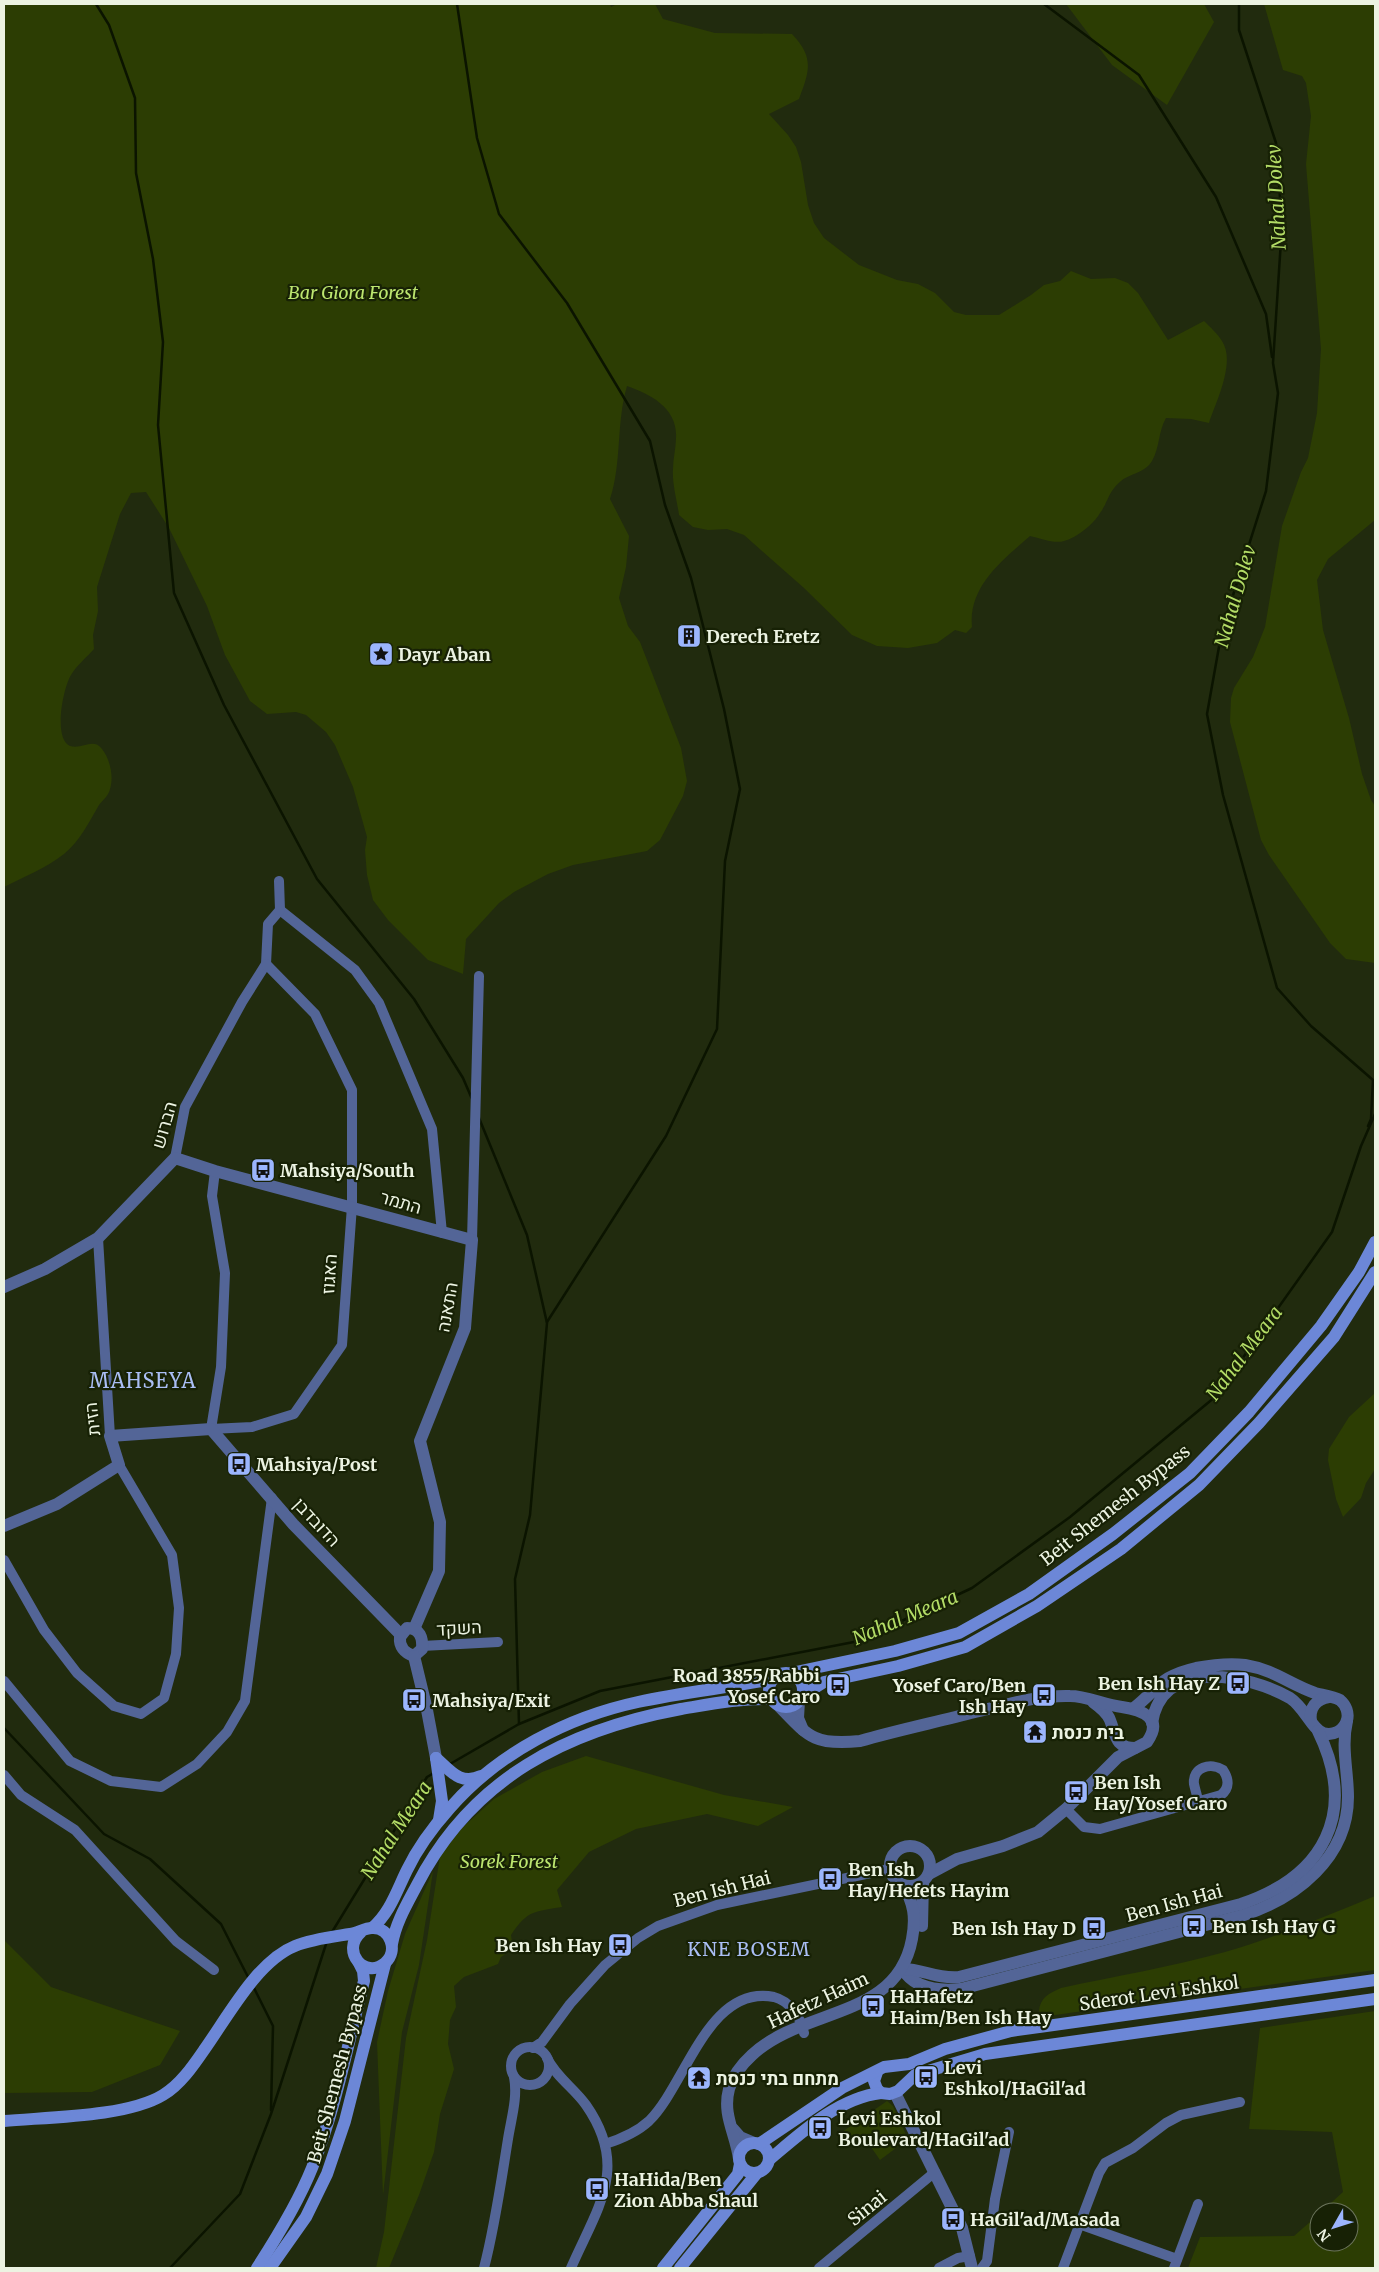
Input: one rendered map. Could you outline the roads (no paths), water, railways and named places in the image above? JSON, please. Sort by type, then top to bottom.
[{"type":"main road","name":"Beit Shemesh Bypass","points":[[791,1673],[895,1651],[959,1633],[1029,1594],[1113,1534],[1190,1474],[1249,1412],[1321,1326],[1359,1272],[1375,1242]]},
{"type":"main road","name":"Beit Shemesh Bypass","points":[[801,1699],[824,1682],[898,1666],[965,1647],[1037,1606],[1121,1548],[1199,1485],[1259,1423],[1334,1337],[1375,1272]]},
{"type":"main road","points":[[319,1939],[335,1942],[356,1958],[363,1966],[374,1968],[385,1964],[391,1955],[394,1932],[408,1902],[446,1837],[479,1801],[502,1781],[538,1757],[590,1733],[640,1717],[738,1700],[774,1702],[791,1706],[801,1699],[803,1688],[801,1681],[791,1673],[781,1673],[773,1678],[636,1702],[584,1718],[536,1739],[488,1773],[451,1806],[438,1821],[417,1852],[385,1914],[354,1941],[356,1958]]},
{"type":"main road","points":[[773,1678],[769,1686],[774,1702]]},
{"type":"main road","points":[[436,1758],[459,1779],[475,1779],[488,1773]]},
{"type":"main road","points":[[436,1758],[442,1801],[438,1821]]},
{"type":"main road","points":[[4,2121],[126,2109],[142,2105],[166,2094],[198,2059],[267,1964],[286,1950],[319,1939],[367,1930],[387,1934],[392,1944]]},
{"type":"main road","name":"Beit Shemesh Bypass","points":[[257,2268],[304,2186],[330,2116],[364,1981],[363,1971],[356,1958]]},
{"type":"main road","name":"Beit Shemesh Bypass","points":[[270,2268],[306,2217],[328,2174],[345,2121],[385,1964]]},
{"type":"main road","name":"Sderot Levi Eshkol","points":[[893,2067],[909,2064],[945,2049],[1011,2031],[1375,1980]]},
{"type":"main road","name":"Sderot Levi Eshkol","points":[[898,2089],[915,2074],[985,2054],[1375,1999]]},
{"type":"main road","points":[[663,2268],[738,2174],[739,2161],[745,2146],[756,2143],[842,2088],[884,2067],[893,2067],[900,2073],[898,2089],[864,2096],[849,2102],[796,2138],[769,2160],[765,2169],[757,2173],[680,2268]]},
{"type":"main road","points":[[877,2072],[874,2081],[881,2093]]},
{"type":"main road","points":[[756,2143],[767,2150],[769,2160]]},
{"type":"main road","points":[[739,2161],[747,2172],[757,2173]]},
{"type":"street","points":[[279,881],[280,910],[355,970],[379,1003],[432,1129],[442,1233]]},
{"type":"street","name":"הברוש","points":[[4,1287],[45,1269],[98,1238],[175,1158],[185,1107],[242,1002],[266,964],[268,924],[280,910]]},
{"type":"street","name":"האגוז","points":[[110,1436],[252,1427],[294,1414],[342,1345],[352,1206],[352,1090],[315,1014],[266,964]]},
{"type":"street","name":"התאנה","points":[[414,1629],[439,1571],[440,1522],[420,1441],[465,1328],[472,1240],[478,976]]},
{"type":"street","name":"התמר","points":[[175,1158],[215,1171],[352,1206],[472,1240]]},
{"type":"street","points":[[211,1429],[221,1367],[224,1273],[212,1196],[215,1171]]},
{"type":"street","name":"הזית","points":[[98,1238],[110,1436],[119,1465]]},
{"type":"street","name":"הדובדבן","points":[[211,1429],[293,1524],[401,1635]]},
{"type":"street","points":[[4,1526],[57,1504],[119,1465],[172,1555],[179,1608],[176,1654],[164,1698],[141,1714],[114,1706],[77,1673],[44,1630],[4,1560]]},
{"type":"street","points":[[4,1682],[70,1761],[111,1781],[161,1787],[197,1764],[227,1732],[245,1701],[272,1498]]},
{"type":"street","points":[[418,1651],[406,1652],[401,1645],[401,1635],[407,1628],[419,1632],[423,1640],[418,1651],[436,1758]]},
{"type":"street","name":"השקד","points":[[418,1651],[498,1642]]},
{"type":"street","points":[[1111,1762],[1113,1723],[1119,1713],[1132,1708],[1164,1680],[1180,1673],[1227,1664],[1262,1668],[1280,1675],[1313,1692],[1340,1700],[1344,1704],[1348,1715],[1347,1721],[1335,1733],[1330,1734],[1315,1726],[1310,1715],[1314,1705],[1323,1698],[1328,1697]]},
{"type":"street","name":"Ben Ish Hai","points":[[907,1972],[935,1977],[959,1977],[1240,1904],[1275,1890],[1293,1878],[1310,1862],[1326,1836],[1334,1813],[1336,1785],[1328,1752],[1315,1726],[1301,1706],[1290,1698],[1261,1684],[1244,1679],[1212,1677],[1183,1683],[1165,1692],[1156,1706],[1152,1723]]},
{"type":"street","points":[[774,1702],[806,1734],[822,1742],[851,1742],[1041,1698],[1071,1696],[1132,1708],[1145,1713],[1152,1723],[1151,1737],[1147,1742],[1125,1752],[1111,1762],[1066,1809],[1038,1832],[1023,1839],[957,1859],[914,1886],[903,1885],[895,1879],[890,1869],[894,1854],[904,1847],[917,1847],[928,1857],[930,1866],[926,1878]]},
{"type":"street","points":[[801,1699],[798,1718],[806,1734]]},
{"type":"street","points":[[1091,1700],[1108,1715],[1113,1733],[1122,1746],[1135,1748]]},
{"type":"street","name":"Ben Ish Hai","points":[[907,1972],[932,1988],[946,1990],[961,1988],[1244,1915],[1280,1900],[1301,1887],[1319,1870],[1342,1827],[1348,1800],[1343,1745],[1347,1721]]},
{"type":"street","points":[[4,1775],[21,1795],[74,1830],[176,1941],[214,1970]]},
{"type":"street","points":[[1066,1809],[1084,1827],[1092,1829],[1198,1800]]},
{"type":"street","points":[[928,1857],[957,1859]]},
{"type":"street","name":"Ben Ish Hai","points":[[533,2048],[542,2042],[570,2004],[605,1965],[638,1938],[658,1926],[717,1905],[890,1869]]},
{"type":"street","name":"Hafetz Haim","points":[[739,2161],[738,2148],[726,2113],[729,2089],[739,2067],[772,2039],[804,2029],[861,2003],[907,1972],[917,1957],[922,1931],[926,1878]]},
{"type":"street","name":"Hafetz Haim","points":[[903,1885],[911,1897],[915,1917],[907,1972]]},
{"type":"street","points":[[605,2144],[629,2135],[649,2121],[714,2022],[730,2006],[751,1997],[776,1998],[792,2009],[804,2029]]},
{"type":"street","name":"Ben Ish Hai","points":[[545,2055],[547,2035]]},
{"type":"street","points":[[484,2268],[496,2214],[514,2106],[516,2086],[511,2065],[515,2054],[526,2048],[533,2048],[545,2055],[557,2075],[578,2094],[596,2120],[605,2144],[608,2166],[604,2195],[571,2268]]},
{"type":"street","points":[[514,2106],[521,2092],[536,2084],[547,2074],[549,2069],[545,2055]]},
{"type":"street","points":[[514,2077],[523,2084],[552,2081],[566,2083]]},
{"type":"street","points":[[898,2089],[962,2228],[971,2262]]},
{"type":"street","points":[[1063,2268],[1098,2173],[1105,2163],[1133,2148],[1181,2114],[1240,2102]]},
{"type":"street","points":[[728,2123],[740,2137],[756,2143]]},
{"type":"street","points":[[982,2268],[987,2261],[995,2199],[1009,2132]]},
{"type":"street","name":"Sinai","points":[[819,2268],[935,2172]]},
{"type":"street","points":[[1079,2224],[1175,2264],[1198,2204]]},
{"type":"street","points":[[939,2268],[958,2258],[971,2262]]},
{"type":"waterway","points":[[96,4],[109,25],[135,98],[136,173],[153,259],[163,342],[158,425],[174,593],[224,705],[317,879],[414,999],[463,1078],[472,1099]]},
{"type":"waterway","points":[[457,4],[477,138],[499,214],[567,303],[650,441],[665,505],[691,578],[724,709],[740,789],[725,861],[717,1029],[666,1136],[547,1322]]},
{"type":"waterway","points":[[1044,4],[1139,75],[1216,197],[1266,314],[1272,357]]},
{"type":"waterway","name":"Nahal Dolev","points":[[1239,4],[1239,30],[1276,143],[1282,225],[1273,363],[1278,393],[1266,491],[1222,630],[1207,714],[1223,795],[1277,988],[1311,1026],[1373,1080],[1371,1119],[1368,1126]]},
{"type":"waterway","name":"Nahal Meara","points":[[450,1764],[519,1724],[600,1691],[859,1641],[972,1588],[1070,1517],[1215,1397],[1332,1232],[1361,1146],[1375,1114]]},
{"type":"waterway","points":[[479,1118],[527,1235],[547,1323],[530,1515],[515,1579],[519,1724]]},
{"type":"waterway","points":[[4,1728],[104,1834],[150,1859],[221,1924],[249,1979]]},
{"type":"waterway","name":"Nahal Meara","points":[[332,1932],[427,1777],[434,1773]]},
{"type":"waterway","name":"Nahal Meara","points":[[170,2268],[240,2194],[271,2114],[327,1941]]},
{"type":"waterway","points":[[254,1988],[273,2026],[271,2110]]},
{"type":"place","name":"Derech Eretz","points":[[689,636]]},
{"type":"place","name":"Dayr Aban","points":[[381,654]]},
{"type":"place","name":"Mahsiya/South","points":[[263,1170]]},
{"type":"place","name":"Mahsiya/Post","points":[[239,1464]]},
{"type":"place","name":"Ben Ish Hay Z","points":[[1238,1683]]},
{"type":"place","name":"Road 3855/Rabbi Yosef Caro","points":[[838,1685]]},
{"type":"place","name":"Yosef Caro/Ben Ish Hay","points":[[1044,1695]]},
{"type":"place","name":"Mahsiya/Exit","points":[[414,1700]]},
{"type":"place","name":"בית כנסת","points":[[1035,1732]]},
{"type":"place","name":"Ben Ish Hay/Yosef Caro","points":[[1076,1792]]},
{"type":"place","name":"Ben Ish Hay/Hefets Hayim","points":[[830,1879]]},
{"type":"place","name":"Ben Ish Hay G","points":[[1194,1926]]},
{"type":"place","name":"Ben Ish Hay D","points":[[1094,1928]]},
{"type":"place","name":"Ben Ish Hay","points":[[620,1945]]},
{"type":"place","name":"HaHafetz Haim/Ben Ish Hay","points":[[873,2006]]},
{"type":"place","name":"Levi Eshkol/HaGil'ad","points":[[926,2077]]},
{"type":"place","name":"מתחם בתי כנסת","points":[[699,2078]]},
{"type":"place","name":"Levi Eshkol Boulevard/HaGil'ad","points":[[820,2128]]},
{"type":"place","name":"HaHida/Ben Zion Abba Shaul","points":[[597,2189]]},
{"type":"place","name":"HaGil'ad/Masada","points":[[953,2219]]},
{"type":"district","name":"MAHSEYA","points":[[143,1380]]},
{"type":"district","name":"KNE BOSEM","points":[[749,1949]]},
{"type":"park label","name":"Bar Giora Forest","points":[[353,292]]},
{"type":"park label","name":"Sorek Forest","points":[[509,1861]]}]
